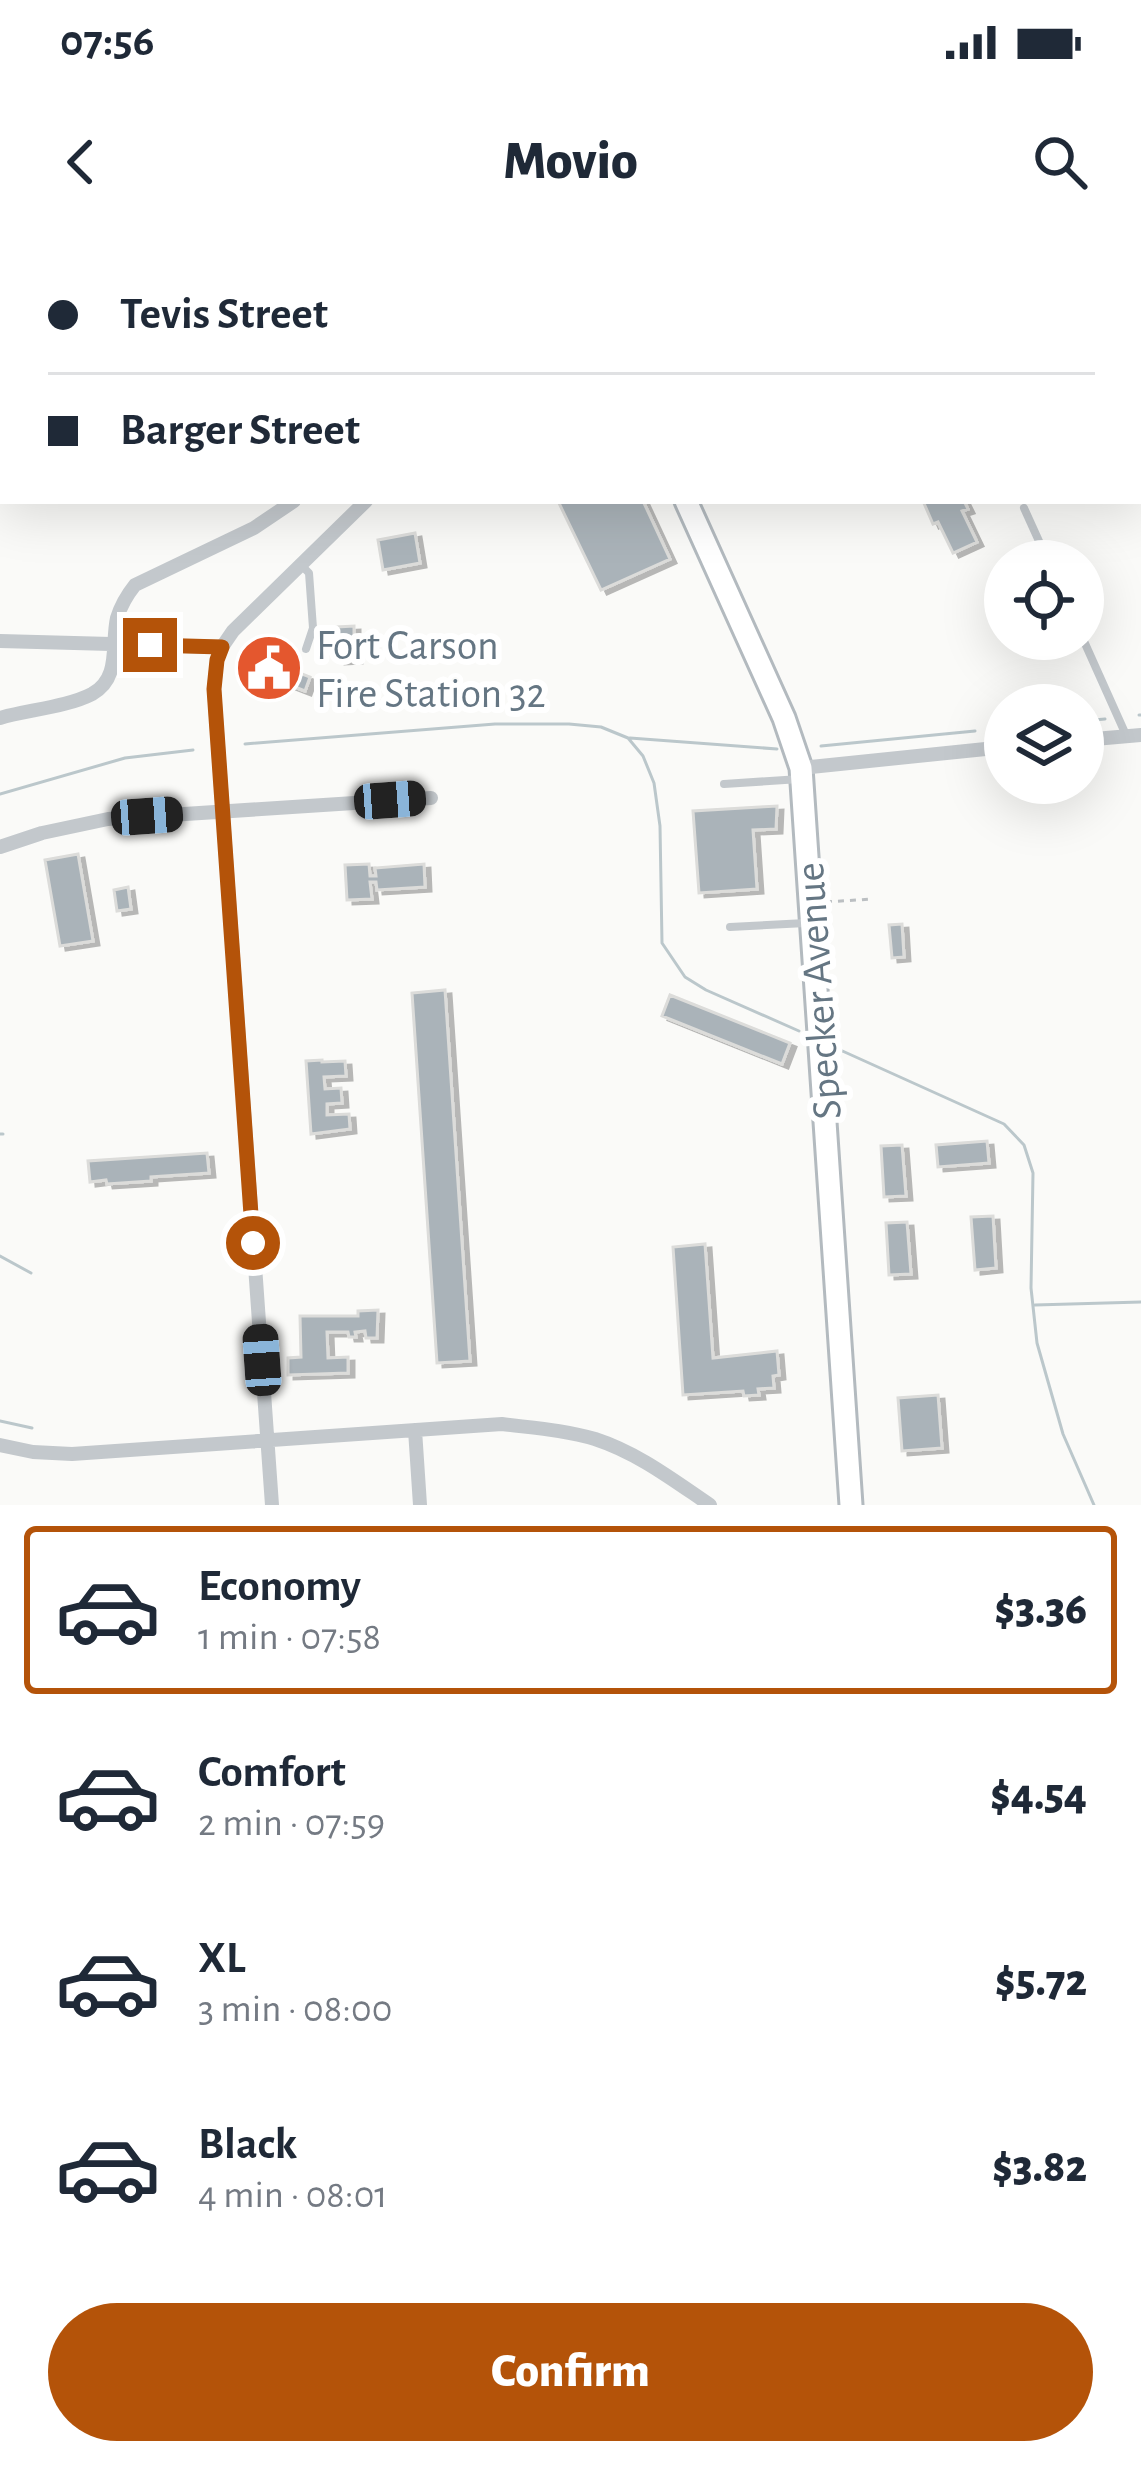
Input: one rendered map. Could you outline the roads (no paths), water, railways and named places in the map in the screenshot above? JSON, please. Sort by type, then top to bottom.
[{"type":"street","points":[[0,718],[96,692],[109,677],[120,609],[136,585],[254,528],[290,504]]},
{"type":"street","points":[[272,1505],[214,689],[217,660],[232,631],[363,504]]},
{"type":"street","name":"Specker Avenue","points":[[687,504],[776,701],[802,773],[851,1505]]},
{"type":"street","points":[[0,641],[222,647]]},
{"type":"street","points":[[1104,738],[1134,736]]},
{"type":"street","points":[[802,773],[984,750]]},
{"type":"street","points":[[0,847],[42,832],[108,819],[431,798]]},
{"type":"street","points":[[0,1445],[72,1454],[502,1424],[594,1438],[646,1462],[710,1505]]},
{"type":"street","points":[[415,1430],[420,1505]]},
{"type":"lane","points":[[1024,508],[1038,540]]},
{"type":"lane","points":[[300,564],[308,573],[313,628],[306,649]]},
{"type":"lane","points":[[1094,660],[1134,736]]},
{"type":"lane","points":[[724,784],[802,773]]},
{"type":"lane","points":[[730,927],[813,912]]},
{"type":"waterway","points":[[245,744],[495,724],[601,727],[628,738],[643,756],[654,783],[660,826],[662,943],[685,977],[799,1031]]},
{"type":"waterway","points":[[821,746],[975,731]]},
{"type":"waterway","points":[[630,738],[777,749]]},
{"type":"waterway","points":[[0,794],[125,758],[193,750]]},
{"type":"waterway","points":[[838,1049],[1004,1124],[1024,1145],[1033,1173],[1031,1288],[1037,1343],[1063,1434],[1094,1505]]},
{"type":"waterway","points":[[0,1256],[31,1273]]},
{"type":"waterway","points":[[1035,1305],[1141,1302]]},
{"type":"waterway","points":[[0,1421],[32,1428]]},
{"type":"place","name":"Fort Carson Fire Station 32","points":[[269,668]]}]
